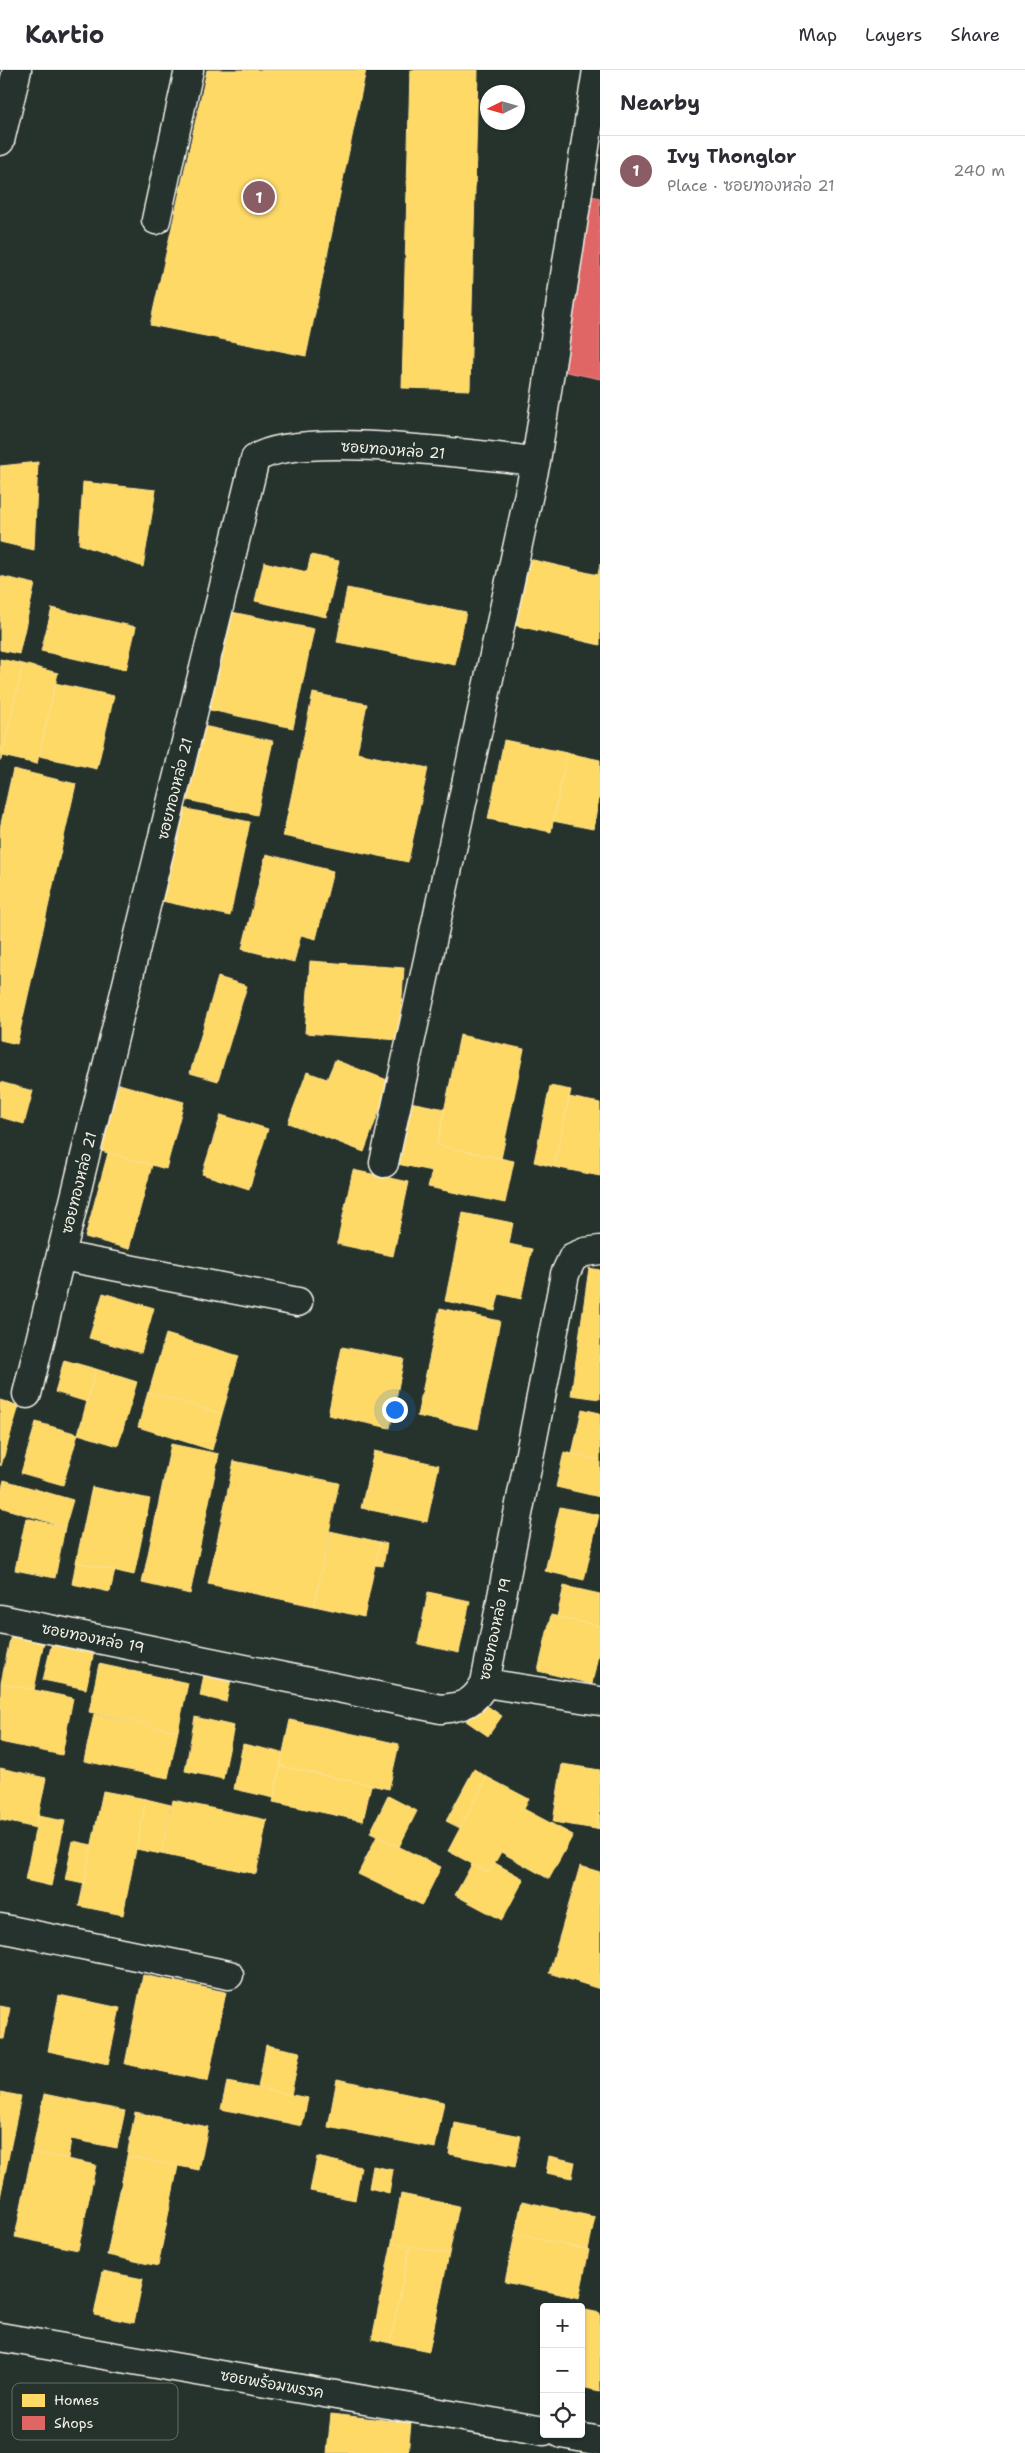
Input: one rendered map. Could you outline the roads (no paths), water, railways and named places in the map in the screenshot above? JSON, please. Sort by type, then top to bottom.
[{"type":"street","points":[[0,141],[17,70]]},
{"type":"street","points":[[156,220],[189,70]]},
{"type":"street","points":[[384,1163],[536,461],[597,70]]},
{"type":"street","name":"ซอยทองหล่อ 21","points":[[27,1394],[255,459],[276,449],[352,445],[536,461]]},
{"type":"street","name":"ซอยทองหล่อ 19","points":[[0,1619],[441,1709],[467,1703],[477,1697],[485,1683],[565,1274],[573,1257],[585,1252],[600,1250]]},
{"type":"street","points":[[62,1256],[298,1302]]},
{"type":"street","points":[[485,1683],[600,1701]]},
{"type":"street","points":[[0,1928],[228,1975]]},
{"type":"street","name":"ซอยพร้อมพรรค","points":[[0,2337],[540,2430]]},
{"type":"street","points":[[584,2438],[600,2441]]},
{"type":"place","name":"Ivy Thonglor","points":[[259,197]]}]
